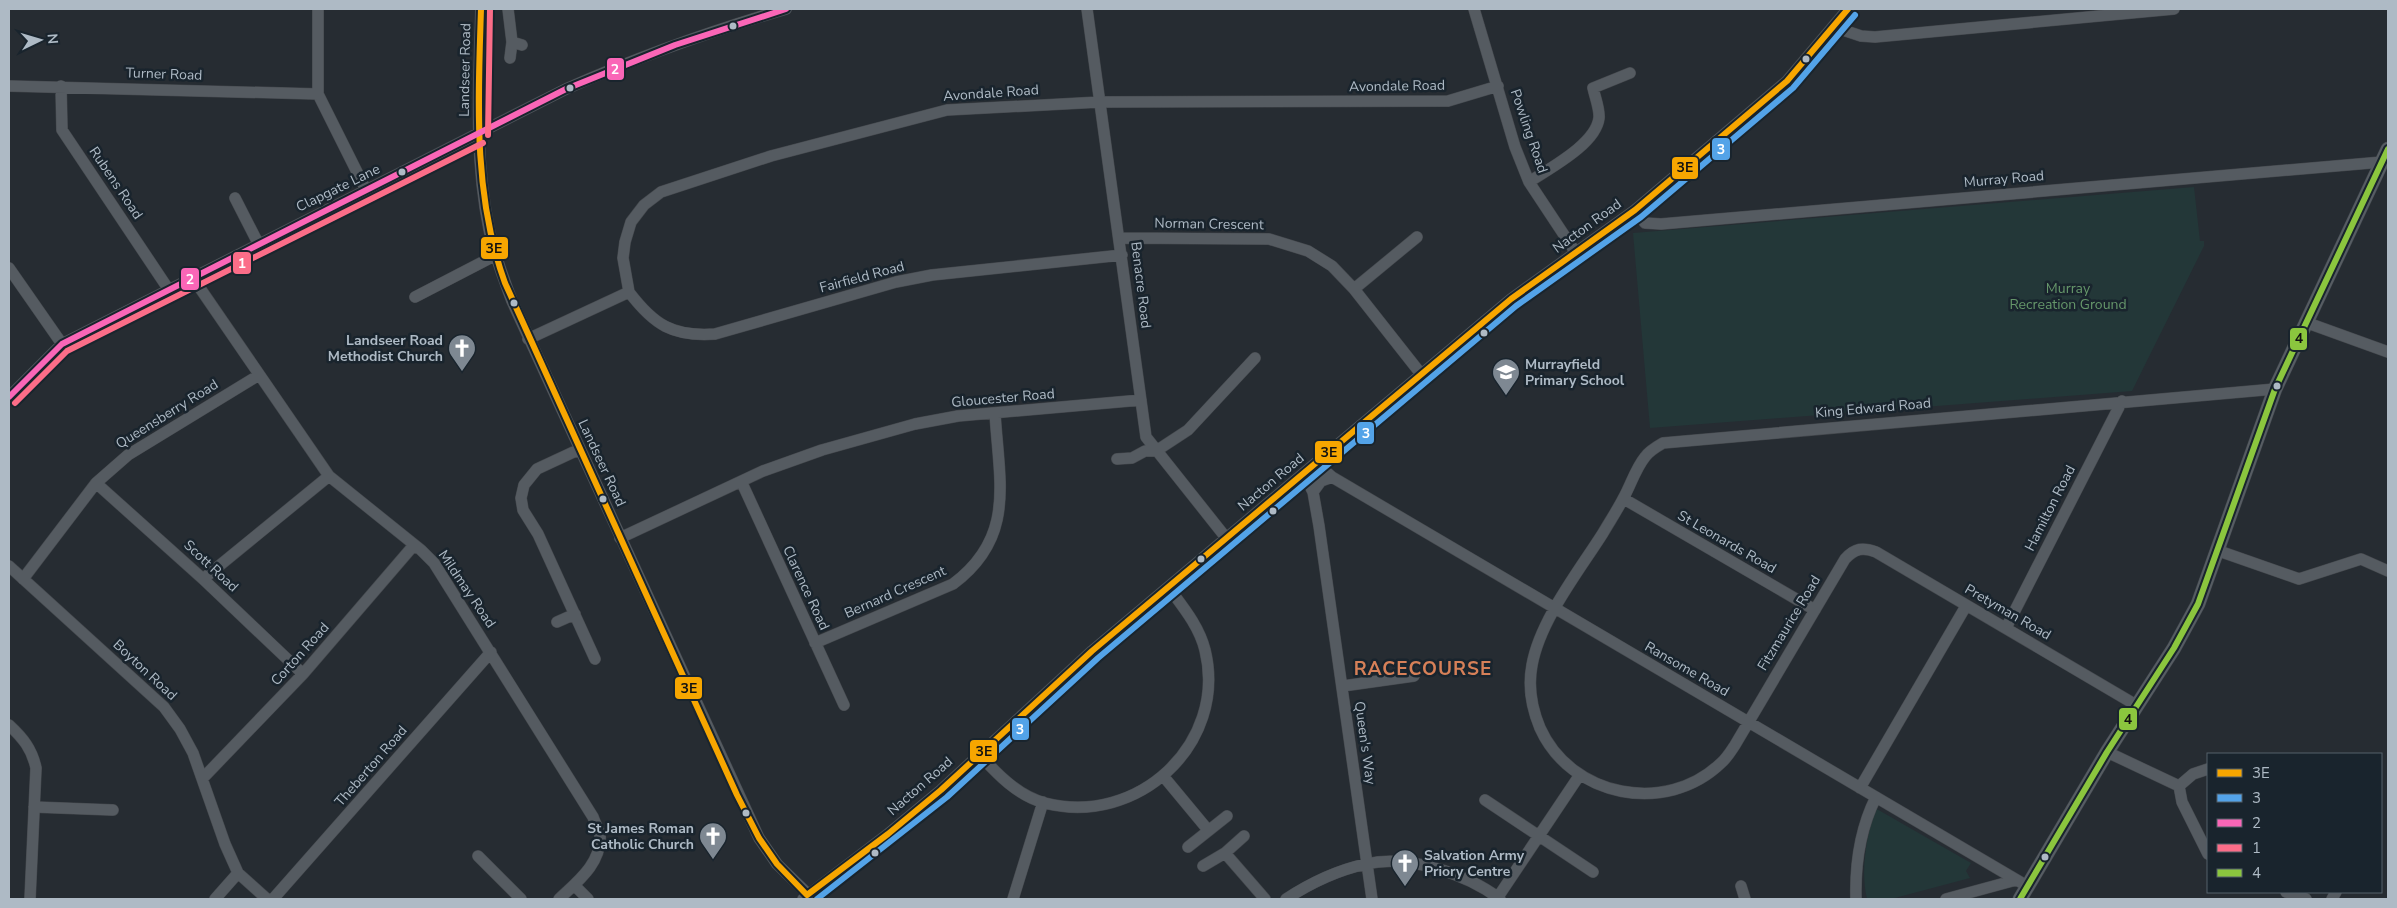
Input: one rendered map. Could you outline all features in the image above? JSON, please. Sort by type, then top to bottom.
[{"type":"main road","points":[[2020,899],[2022,883],[2174,648],[2198,604],[2219,551],[2275,389],[2385,155]]},
{"type":"street","points":[[318,9],[318,94],[366,190]]},
{"type":"street","name":"Landseer Road","points":[[481,9],[478,93],[479,135],[485,203],[496,255],[528,338],[759,838],[777,864],[808,898]]},
{"type":"street","points":[[508,9],[517,44],[510,58]]},
{"type":"street","name":"Clapgate Lane","points":[[9,397],[62,344],[479,135],[566,89],[631,60],[734,24],[786,9]]},
{"type":"street","name":"Benacre Road","points":[[1088,9],[1146,437],[1227,538]]},
{"type":"street","name":"Powling Road","points":[[1474,9],[1515,147],[1529,182],[1576,253]]},
{"type":"street","name":"Nacton Road","points":[[808,898],[941,790],[1092,651],[1421,374],[1512,299],[1636,210],[1787,81],[1848,9]]},
{"type":"street","points":[[1834,27],[1854,35],[1875,36],[2174,9]]},
{"type":"street","points":[[1529,182],[1585,143],[1595,132],[1600,118],[1594,88],[1630,73]]},
{"type":"street","name":"Turner Road","points":[[9,86],[318,94]]},
{"type":"street","name":"Rubens Road","points":[[61,86],[62,130],[169,290]]},
{"type":"street","name":"Avondale Road","points":[[629,292],[623,258],[625,242],[631,222],[644,206],[661,192],[771,156],[946,110],[1100,102],[1448,101],[1498,86]]},
{"type":"street","name":"Murray Road","points":[[1636,210],[1646,223],[1661,224],[2385,155]]},
{"type":"street","points":[[235,198],[259,245]]},
{"type":"street","points":[[1354,289],[1417,237]]},
{"type":"street","name":"Norman Crescent","points":[[1120,238],[1268,239],[1308,251],[1332,266],[1354,289],[1421,374]]},
{"type":"street","points":[[415,297],[496,255]]},
{"type":"street","name":"Fairfield Road","points":[[629,292],[643,311],[673,332],[694,335],[715,334],[896,282],[932,275],[1122,255]]},
{"type":"street","points":[[9,268],[62,344]]},
{"type":"street","name":"Mildmay Road","points":[[193,278],[329,476],[434,563],[491,652],[593,817],[600,835],[598,850],[591,867],[574,885]]},
{"type":"street","points":[[528,338],[629,292]]},
{"type":"street","points":[[2305,322],[2388,352]]},
{"type":"street","points":[[1117,459],[1132,458],[1144,451],[1156,451],[1188,430],[1255,358]]},
{"type":"street","name":"Queensberry Road","points":[[23,579],[96,483],[128,455],[259,375]]},
{"type":"street","name":"King Edward Road","points":[[1654,448],[1663,443],[1688,440],[2275,389]]},
{"type":"street","name":"Gloucester Road","points":[[620,538],[781,464],[861,438],[958,416],[1141,400]]},
{"type":"street","name":"Hamilton Road","points":[[2006,628],[2122,401]]},
{"type":"street","name":"Bernard Crescent","points":[[815,643],[953,584],[970,572],[985,554],[995,531],[1000,509],[995,413]]},
{"type":"street","name":"Fitzmaurice Road","points":[[1654,448],[1644,458],[1624,499],[1555,610],[1538,645],[1532,666],[1531,695],[1535,716],[1544,737],[1558,757],[1579,776],[1592,783],[1633,794],[1669,791],[1695,781],[1722,762],[1845,560],[1856,550],[1864,548]]},
{"type":"street","points":[[580,449],[538,469],[530,475],[524,485],[521,498],[523,510],[538,534],[596,659]]},
{"type":"street","name":"Ransome Road","points":[[1316,463],[1332,477],[1555,610],[2022,883]]},
{"type":"street","name":"Queen's Way","points":[[1304,474],[1313,492],[1372,899]]},
{"type":"street","points":[[203,578],[329,476]]},
{"type":"street","points":[[1313,492],[1321,482],[1332,477]]},
{"type":"street","name":"Scott Road","points":[[96,483],[203,578],[303,674]]},
{"type":"street","name":"Clarence Road","points":[[742,483],[844,705]]},
{"type":"street","name":"St Leonards Road","points":[[1624,499],[1815,610]]},
{"type":"street","name":"Corton Road","points":[[203,778],[303,674],[414,545]]},
{"type":"street","name":"Pretyman Road","points":[[1864,548],[1876,552],[2136,705]]},
{"type":"street","points":[[2219,551],[2299,579],[2361,560],[2388,571]]},
{"type":"street","name":"Boyton Road","points":[[9,566],[164,707],[180,729],[203,778],[225,844],[238,873],[267,899]]},
{"type":"street","points":[[979,754],[1011,785],[1043,802],[1072,806],[1103,804],[1148,788],[1164,777],[1184,753],[1200,724],[1208,682],[1204,650],[1198,632],[1169,588]]},
{"type":"street","points":[[1860,788],[1966,606]]},
{"type":"street","points":[[557,622],[575,614]]},
{"type":"street","name":"Theberton Road","points":[[273,899],[491,652]]},
{"type":"street","points":[[1342,686],[1414,676]]},
{"type":"street","points":[[9,725],[25,740],[33,756],[36,768],[30,899]]},
{"type":"street","points":[[2107,752],[2179,786]]},
{"type":"street","points":[[2179,786],[2193,774],[2207,769]]},
{"type":"street","points":[[1286,899],[1307,886],[1367,864],[1398,862],[1423,865],[1447,872],[1499,898],[1579,776]]},
{"type":"street","points":[[1164,777],[1208,830]]},
{"type":"street","points":[[2179,786],[2182,802],[2207,852]]},
{"type":"street","points":[[1856,899],[1860,839],[1876,797]]},
{"type":"street","points":[[1485,800],[1593,872]]},
{"type":"street","points":[[1013,899],[1043,802]]},
{"type":"street","points":[[34,807],[113,810]]},
{"type":"street","points":[[1188,847],[1227,816]]},
{"type":"street","points":[[1203,866],[1224,853],[1244,836]]},
{"type":"street","points":[[1224,853],[1265,899]]},
{"type":"street","points":[[478,856],[522,899]]},
{"type":"street","points":[[215,899],[238,873]]},
{"type":"street","points":[[1946,899],[2022,883]]},
{"type":"street","points":[[559,899],[574,885],[588,899]]},
{"type":"street","points":[[1741,886],[1745,899]]},
{"type":"street","points":[[2289,893],[2306,899]]},
{"type":"green space","name":"Murray Recreation Ground","points":[[2194,187],[2200,241],[2204,241],[2204,246],[2132,391],[1650,428],[1633,233]]},
{"type":"green space","points":[[1875,808],[1971,863],[1966,871],[1970,878],[1891,899],[1867,899],[1864,865],[1869,830]]},
{"type":"transit line","name":"3E","points":[[481,9],[480,148],[487,216],[505,283],[737,795],[759,838],[777,864],[807,895]]},
{"type":"transit line","name":"1","points":[[488,135],[490,9]]},
{"type":"transit line","name":"2","points":[[9,397],[62,344],[566,89],[675,45],[786,9]]},
{"type":"transit line","name":"3E","points":[[807,895],[888,834],[941,790],[1092,651],[1511,299],[1635,210],[1787,81],[1848,9]]},
{"type":"transit line","name":"3","points":[[817,899],[947,797],[1098,658],[1516,306],[1641,217],[1793,88],[1855,15]]},
{"type":"transit line","name":"1","points":[[15,403],[67,351],[483,143]]},
{"type":"transit line","name":"4","points":[[2020,899],[2107,752],[2174,648],[2198,604],[2275,389],[2388,149]]},
{"type":"place","name":"Landseer Road Methodist Church","points":[[462,372]]},
{"type":"place","name":"Murrayfield Primary School","points":[[1506,396]]},
{"type":"place","name":"St James Roman Catholic Church","points":[[713,860]]},
{"type":"place","name":"Salvation Army Priory Centre","points":[[1405,887]]},
{"type":"district","name":"RACECOURSE","points":[[1423,669]]}]
